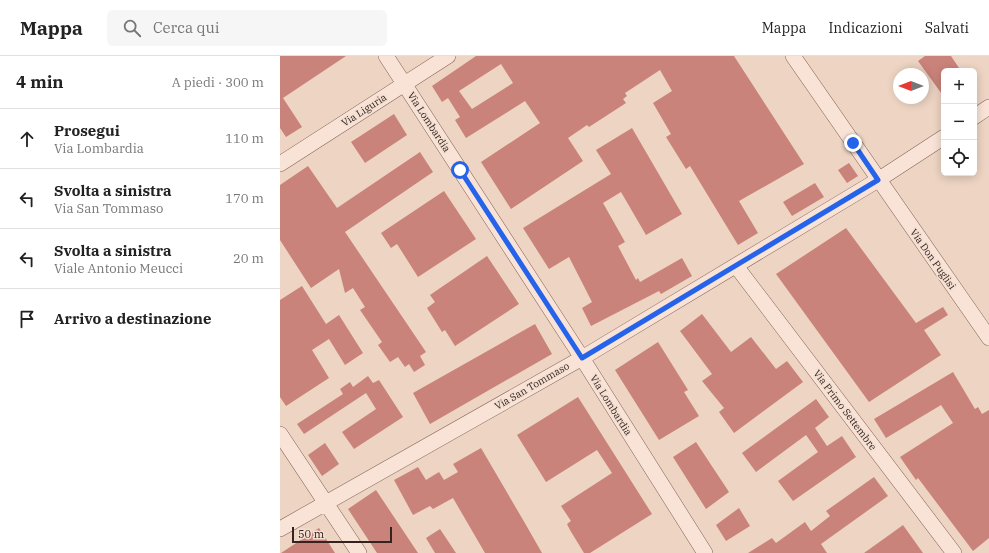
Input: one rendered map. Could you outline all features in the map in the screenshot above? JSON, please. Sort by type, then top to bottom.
[{"type":"street","name":"Via Lombardia","points":[[386,56],[582,358],[705,553]]},
{"type":"street","name":"Via Liguria","points":[[280,164],[448,56]]},
{"type":"street","name":"Via Don Puglisi","points":[[793,56],[989,338]]},
{"type":"street","points":[[977,115],[989,107]]},
{"type":"street","name":"Via San Tommaso","points":[[280,529],[582,358],[878,180],[941,139]]},
{"type":"street","name":"Via Primo Settembre","points":[[736,266],[954,553]]},
{"type":"street","points":[[280,434],[359,553]]},
{"type":"building","points":[[280,56],[346,56],[283,98],[302,127],[286,137],[280,128]]},
{"type":"building","points":[[476,56],[734,56],[804,164],[739,201],[758,233],[738,245],[690,166],[686,169],[666,137],[671,134],[653,103],[672,91],[660,70],[625,93],[627,96],[623,99],[626,103],[589,127],[587,125],[568,138],[583,161],[511,209],[481,162],[540,123],[525,101],[466,138],[455,120],[460,117],[448,98],[442,102],[432,86]],"holes":[[[501,64],[513,83],[472,109],[459,91]]]},
{"type":"building","points":[[925,56],[951,56],[959,68],[941,68],[941,93],[929,76],[929,68],[923,68],[918,61]]},
{"type":"building","points":[[394,114],[407,135],[365,163],[351,142]]},
{"type":"building","points":[[632,128],[682,214],[646,235],[621,192],[603,203],[625,242],[618,246],[636,280],[638,278],[640,282],[682,258],[692,276],[661,294],[659,291],[591,326],[582,308],[592,302],[569,257],[549,269],[523,228],[611,174],[596,150]]},
{"type":"building","points":[[420,152],[433,172],[345,232],[426,352],[420,356],[425,365],[414,372],[409,364],[405,367],[398,357],[390,362],[378,345],[382,342],[360,310],[365,307],[353,288],[345,293],[339,269],[311,288],[280,240],[280,185],[308,166],[337,208]]},
{"type":"building","points":[[849,163],[858,176],[847,183],[838,170]]},
{"type":"building","points":[[815,183],[824,197],[792,216],[783,202]]},
{"type":"building","points":[[444,191],[476,239],[418,277],[397,244],[391,248],[381,233]]},
{"type":"building","points":[[846,228],[916,323],[943,307],[948,315],[924,330],[941,355],[869,402],[776,274]]},
{"type":"building","points":[[487,256],[519,304],[455,346],[445,330],[442,332],[427,308],[435,302],[430,295]]},
{"type":"building","points":[[302,286],[326,324],[339,315],[363,353],[345,365],[329,339],[312,350],[329,378],[286,406],[280,397],[280,300]]},
{"type":"building","points":[[702,314],[731,352],[751,337],[776,369],[787,361],[803,382],[734,433],[719,412],[724,408],[702,381],[712,374],[680,331]]},
{"type":"building","points":[[535,324],[552,354],[430,424],[413,393]]},
{"type":"building","points":[[658,342],[688,390],[684,392],[699,416],[659,440],[615,370]]},
{"type":"building","points":[[953,372],[975,409],[978,407],[982,414],[989,410],[989,538],[973,551],[918,478],[916,480],[900,457],[953,423],[941,405],[886,438],[874,419]]},
{"type":"building","points":[[368,376],[373,383],[379,380],[403,417],[354,449],[342,432],[376,409],[366,393],[304,434],[297,424],[343,394],[340,389],[350,382],[353,387]]},
{"type":"building","points":[[578,397],[652,514],[590,553],[584,553],[567,524],[571,521],[561,506],[612,473],[597,450],[546,482],[517,435]]},
{"type":"building","points":[[816,399],[829,417],[815,428],[827,446],[842,436],[856,457],[793,501],[778,481],[818,452],[806,435],[756,472],[742,453]]},
{"type":"building","points":[[696,442],[729,492],[706,509],[673,457]]},
{"type":"building","points":[[325,443],[339,464],[322,476],[308,455]]},
{"type":"building","points":[[481,448],[542,553],[485,553],[453,498],[433,509],[430,506],[413,515],[394,480],[418,467],[426,480],[439,472],[444,480],[458,472],[453,464]]},
{"type":"building","points":[[874,477],[888,496],[821,544],[827,553],[748,553],[772,538],[776,543],[805,522],[811,531],[830,516],[826,511]]},
{"type":"building","points":[[376,490],[418,553],[377,553],[348,509]]},
{"type":"building","points":[[739,508],[750,526],[726,541],[716,525]]},
{"type":"building","points":[[903,525],[923,553],[864,553],[892,533]]},
{"type":"building","points":[[319,528],[335,553],[281,553]]},
{"type":"building","points":[[440,529],[456,553],[435,553],[426,538]]},
{"type":"route","points":[[460,170],[582,358],[878,180],[853,143]]}]
